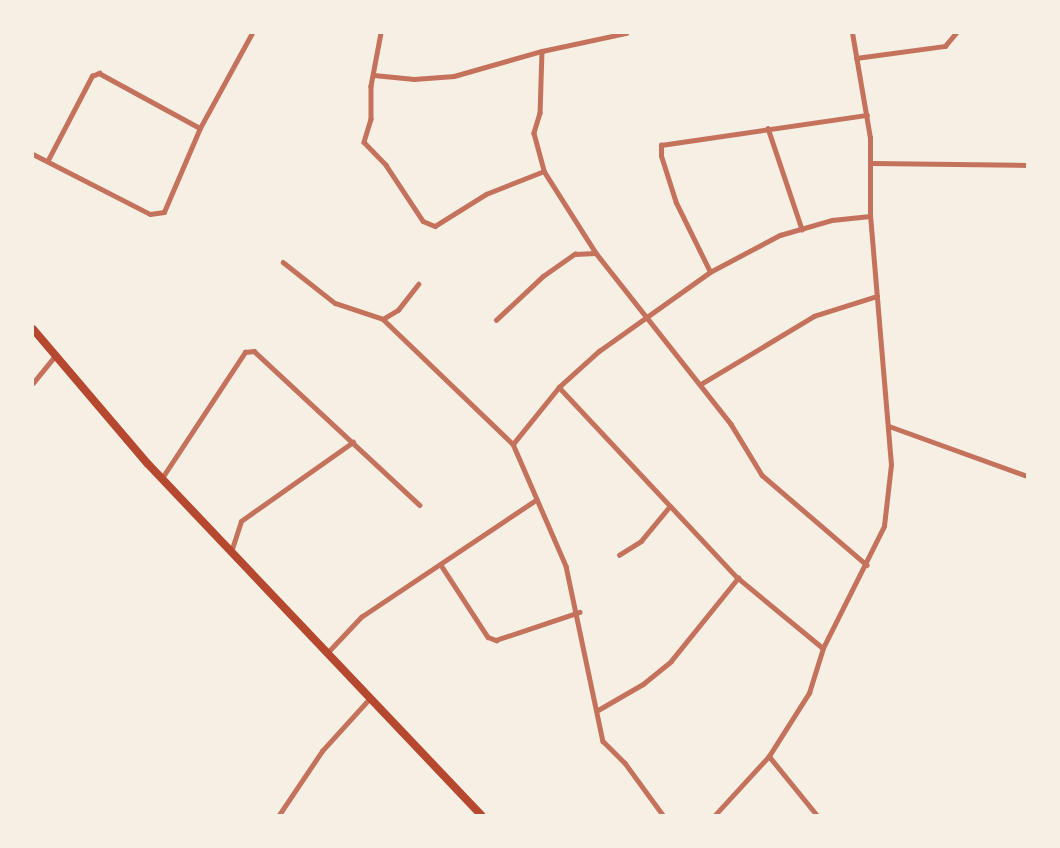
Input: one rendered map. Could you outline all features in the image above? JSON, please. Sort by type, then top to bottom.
[{"type":"main road","points":[[33,329],[162,478],[232,549],[481,815]]},
{"type":"street","points":[[33,154],[156,215],[164,212],[201,128],[252,33]]},
{"type":"street","points":[[381,33],[374,75],[371,119],[364,142],[386,165],[423,221],[435,226],[494,190],[544,171]]},
{"type":"street","points":[[374,75],[454,76],[542,51],[626,33]]},
{"type":"street","points":[[715,815],[769,756],[809,693],[823,648],[867,565],[884,526],[889,495],[889,426],[870,216],[872,163],[867,115],[852,33]]},
{"type":"street","points":[[856,58],[945,46],[956,33]]},
{"type":"street","points":[[542,51],[540,113],[534,133],[544,171],[596,254],[701,384],[762,475],[867,565]]},
{"type":"street","points":[[48,160],[92,76],[99,74],[201,128]]},
{"type":"street","points":[[710,272],[676,203],[661,156],[661,145],[867,115]]},
{"type":"street","points":[[768,128],[802,229]]},
{"type":"street","points":[[872,163],[1027,165]]},
{"type":"street","points":[[513,444],[559,387],[599,351],[648,320],[710,272],[780,235],[870,216]]},
{"type":"street","points":[[496,320],[543,276],[575,254],[596,254]]},
{"type":"street","points":[[283,262],[335,303],[383,319],[513,444],[566,566],[579,612],[603,741],[625,763],[663,815]]},
{"type":"street","points":[[383,319],[398,310],[418,284]]},
{"type":"street","points":[[701,384],[814,316],[877,296]]},
{"type":"street","points":[[162,478],[245,352],[254,351],[265,358],[420,505]]},
{"type":"street","points":[[33,383],[55,356]]},
{"type":"street","points":[[559,387],[738,578],[823,648]]},
{"type":"street","points":[[889,426],[1027,477]]},
{"type":"street","points":[[232,549],[241,521],[353,442]]},
{"type":"street","points":[[327,653],[361,617],[536,500]]},
{"type":"street","points":[[619,555],[641,541],[670,506]]},
{"type":"street","points":[[441,565],[488,637],[496,640],[579,612]]},
{"type":"street","points":[[598,710],[643,684],[671,661],[738,578]]},
{"type":"street","points":[[279,815],[322,751],[370,698]]},
{"type":"street","points":[[769,756],[817,815]]}]
